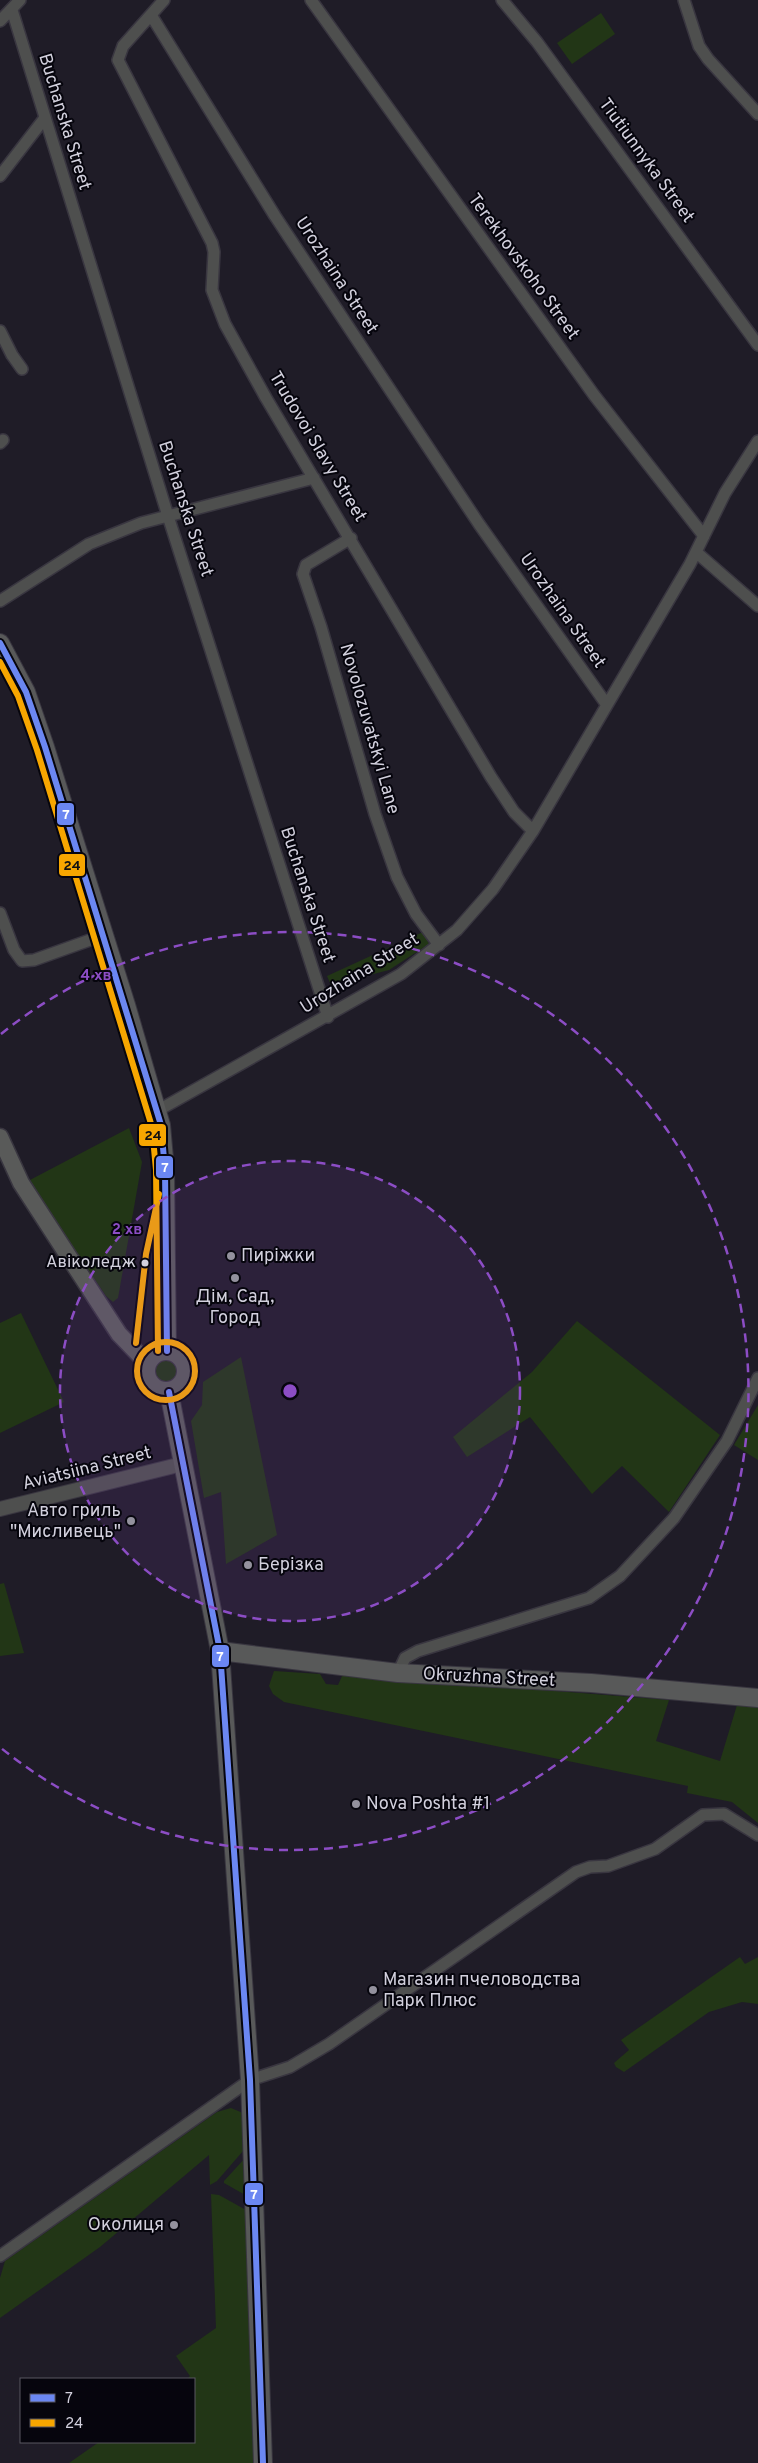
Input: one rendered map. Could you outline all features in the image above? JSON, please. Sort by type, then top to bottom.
[{"type":"main road","points":[[0,643],[16,670],[29,701],[104,935],[161,1125],[165,1170],[167,1350]]},
{"type":"main road","points":[[0,1137],[21,1183],[119,1334],[146,1363],[146,1373],[150,1383],[158,1390],[169,1392],[179,1388],[185,1380],[187,1370],[184,1360],[176,1353],[167,1350],[156,1354],[146,1363]]},
{"type":"main road","points":[[169,1392],[220,1651],[250,2080],[263,2463]]},
{"type":"main road","name":"Okruzhna Street","points":[[220,1651],[398,1673],[591,1684],[758,1698]]},
{"type":"street","points":[[0,21],[20,0]]},
{"type":"street","points":[[150,15],[164,0]]},
{"type":"street","name":"Terekhovskoho Street","points":[[311,0],[594,395],[704,536]]},
{"type":"street","name":"Tiutiunnyka Street","points":[[502,0],[537,42],[758,345]]},
{"type":"street","points":[[684,0],[699,46],[708,59],[758,114]]},
{"type":"street","name":"Buchanska Street","points":[[12,10],[44,119],[168,516],[328,1016]]},
{"type":"street","name":"Trudovoi Slavy Street","points":[[150,15],[123,46],[118,60],[212,243],[214,261],[211,282],[218,309],[266,398],[352,538],[504,798],[533,831]]},
{"type":"street","name":"Urozhaina Street","points":[[150,15],[297,249],[473,515],[607,705],[533,831],[475,912],[440,945],[401,974],[157,1111]]},
{"type":"street","points":[[0,176],[44,119]]},
{"type":"street","points":[[0,331],[22,370]]},
{"type":"street","points":[[607,705],[696,552],[729,486],[758,441]]},
{"type":"street","points":[[0,601],[88,544],[141,523],[314,478]]},
{"type":"street","name":"Novolozuvatskyi Lane","points":[[352,538],[306,565],[303,574],[321,627],[374,814],[397,878],[416,914],[440,945]]},
{"type":"street","points":[[696,552],[758,606]]},
{"type":"street","points":[[0,913],[17,957],[27,962],[104,935]]},
{"type":"street","points":[[398,1673],[405,1658],[418,1652],[589,1598],[620,1576],[674,1518],[727,1441],[758,1378]]},
{"type":"street","name":"Aviatsiina Street","points":[[0,1509],[182,1464]]},
{"type":"street","points":[[0,2256],[250,2080],[290,2067],[329,2044],[576,1872],[590,1867],[608,1866],[655,1850],[703,1815],[724,1814],[758,1835]]},
{"type":"green space","points":[[601,13],[615,34],[572,64],[557,43]]},
{"type":"green space","points":[[423,932],[429,944],[389,970],[331,985],[327,976]]},
{"type":"green space","points":[[129,1128],[142,1162],[118,1298],[113,1302],[106,1296],[28,1181]]},
{"type":"green space","points":[[21,1313],[64,1402],[0,1433],[0,1323]]},
{"type":"green space","points":[[577,1321],[720,1435],[669,1512],[622,1466],[592,1494],[530,1417],[467,1457],[453,1437],[532,1372]]},
{"type":"green space","points":[[241,1357],[277,1535],[226,1564],[221,1492],[204,1498],[191,1421],[202,1405],[203,1382]]},
{"type":"green space","points":[[166,1358],[175,1362],[179,1371],[175,1380],[166,1384],[157,1380],[153,1371],[157,1362]]},
{"type":"green space","points":[[758,1405],[758,1460],[734,1445]]},
{"type":"green space","points":[[4,1583],[24,1653],[0,1656],[0,1584]]},
{"type":"green space","points":[[274,1671],[320,1674],[326,1684],[338,1685],[343,1674],[669,1700],[656,1741],[720,1761],[737,1705],[758,1707],[758,1823],[732,1802],[687,1793],[688,1786],[284,1702],[273,1694],[269,1686]]},
{"type":"green space","points":[[740,1957],[745,1964],[758,1957],[758,2004],[742,2002],[709,2012],[624,2072],[616,2067],[614,2063],[629,2050],[621,2040]]},
{"type":"green space","points":[[231,2108],[243,2113],[246,2129],[242,2134],[243,2151],[217,2181],[210,2185],[209,2155],[100,2247],[0,2318],[0,2278],[5,2261],[217,2112]]},
{"type":"green space","points":[[246,2157],[247,2196],[224,2183]]},
{"type":"green space","points":[[211,2194],[219,2195],[246,2210],[263,2463],[69,2463],[98,2443],[195,2443],[195,2378],[188,2378],[190,2376],[176,2356],[216,2328]]},
{"type":"transit line","name":"7","points":[[0,643],[26,692],[45,747],[161,1125],[165,1170],[167,1351]]},
{"type":"transit line","name":"24","points":[[0,662],[18,696],[37,750],[152,1127],[156,1170],[158,1351]]},
{"type":"transit line","name":"24","points":[[136,1343],[146,1254],[159,1194]]},
{"type":"transit line","name":"24","points":[[160,1342],[172,1342],[187,1350],[195,1365],[195,1371],[195,1377],[187,1392],[172,1400],[160,1400],[145,1392],[137,1377],[137,1365],[145,1350],[160,1342]]},
{"type":"transit line","name":"7","points":[[169,1392],[220,1651],[250,2080],[263,2463]]},
{"type":"place","name":"Пиріжки","points":[[231,1256]]},
{"type":"place","name":"Авіколедж","points":[[145,1263]]},
{"type":"place","name":"Дім, Сад, Город","points":[[235,1278]]},
{"type":"place","name":"Авто гриль \"Мисливець\"","points":[[131,1521]]},
{"type":"place","name":"Берізка","points":[[248,1565]]},
{"type":"place","name":"Nova Poshta #1","points":[[356,1804]]},
{"type":"place","name":"Магазин пчеловодства Парк Плюс","points":[[373,1990]]},
{"type":"place","name":"Околиця","points":[[174,2225]]}]
